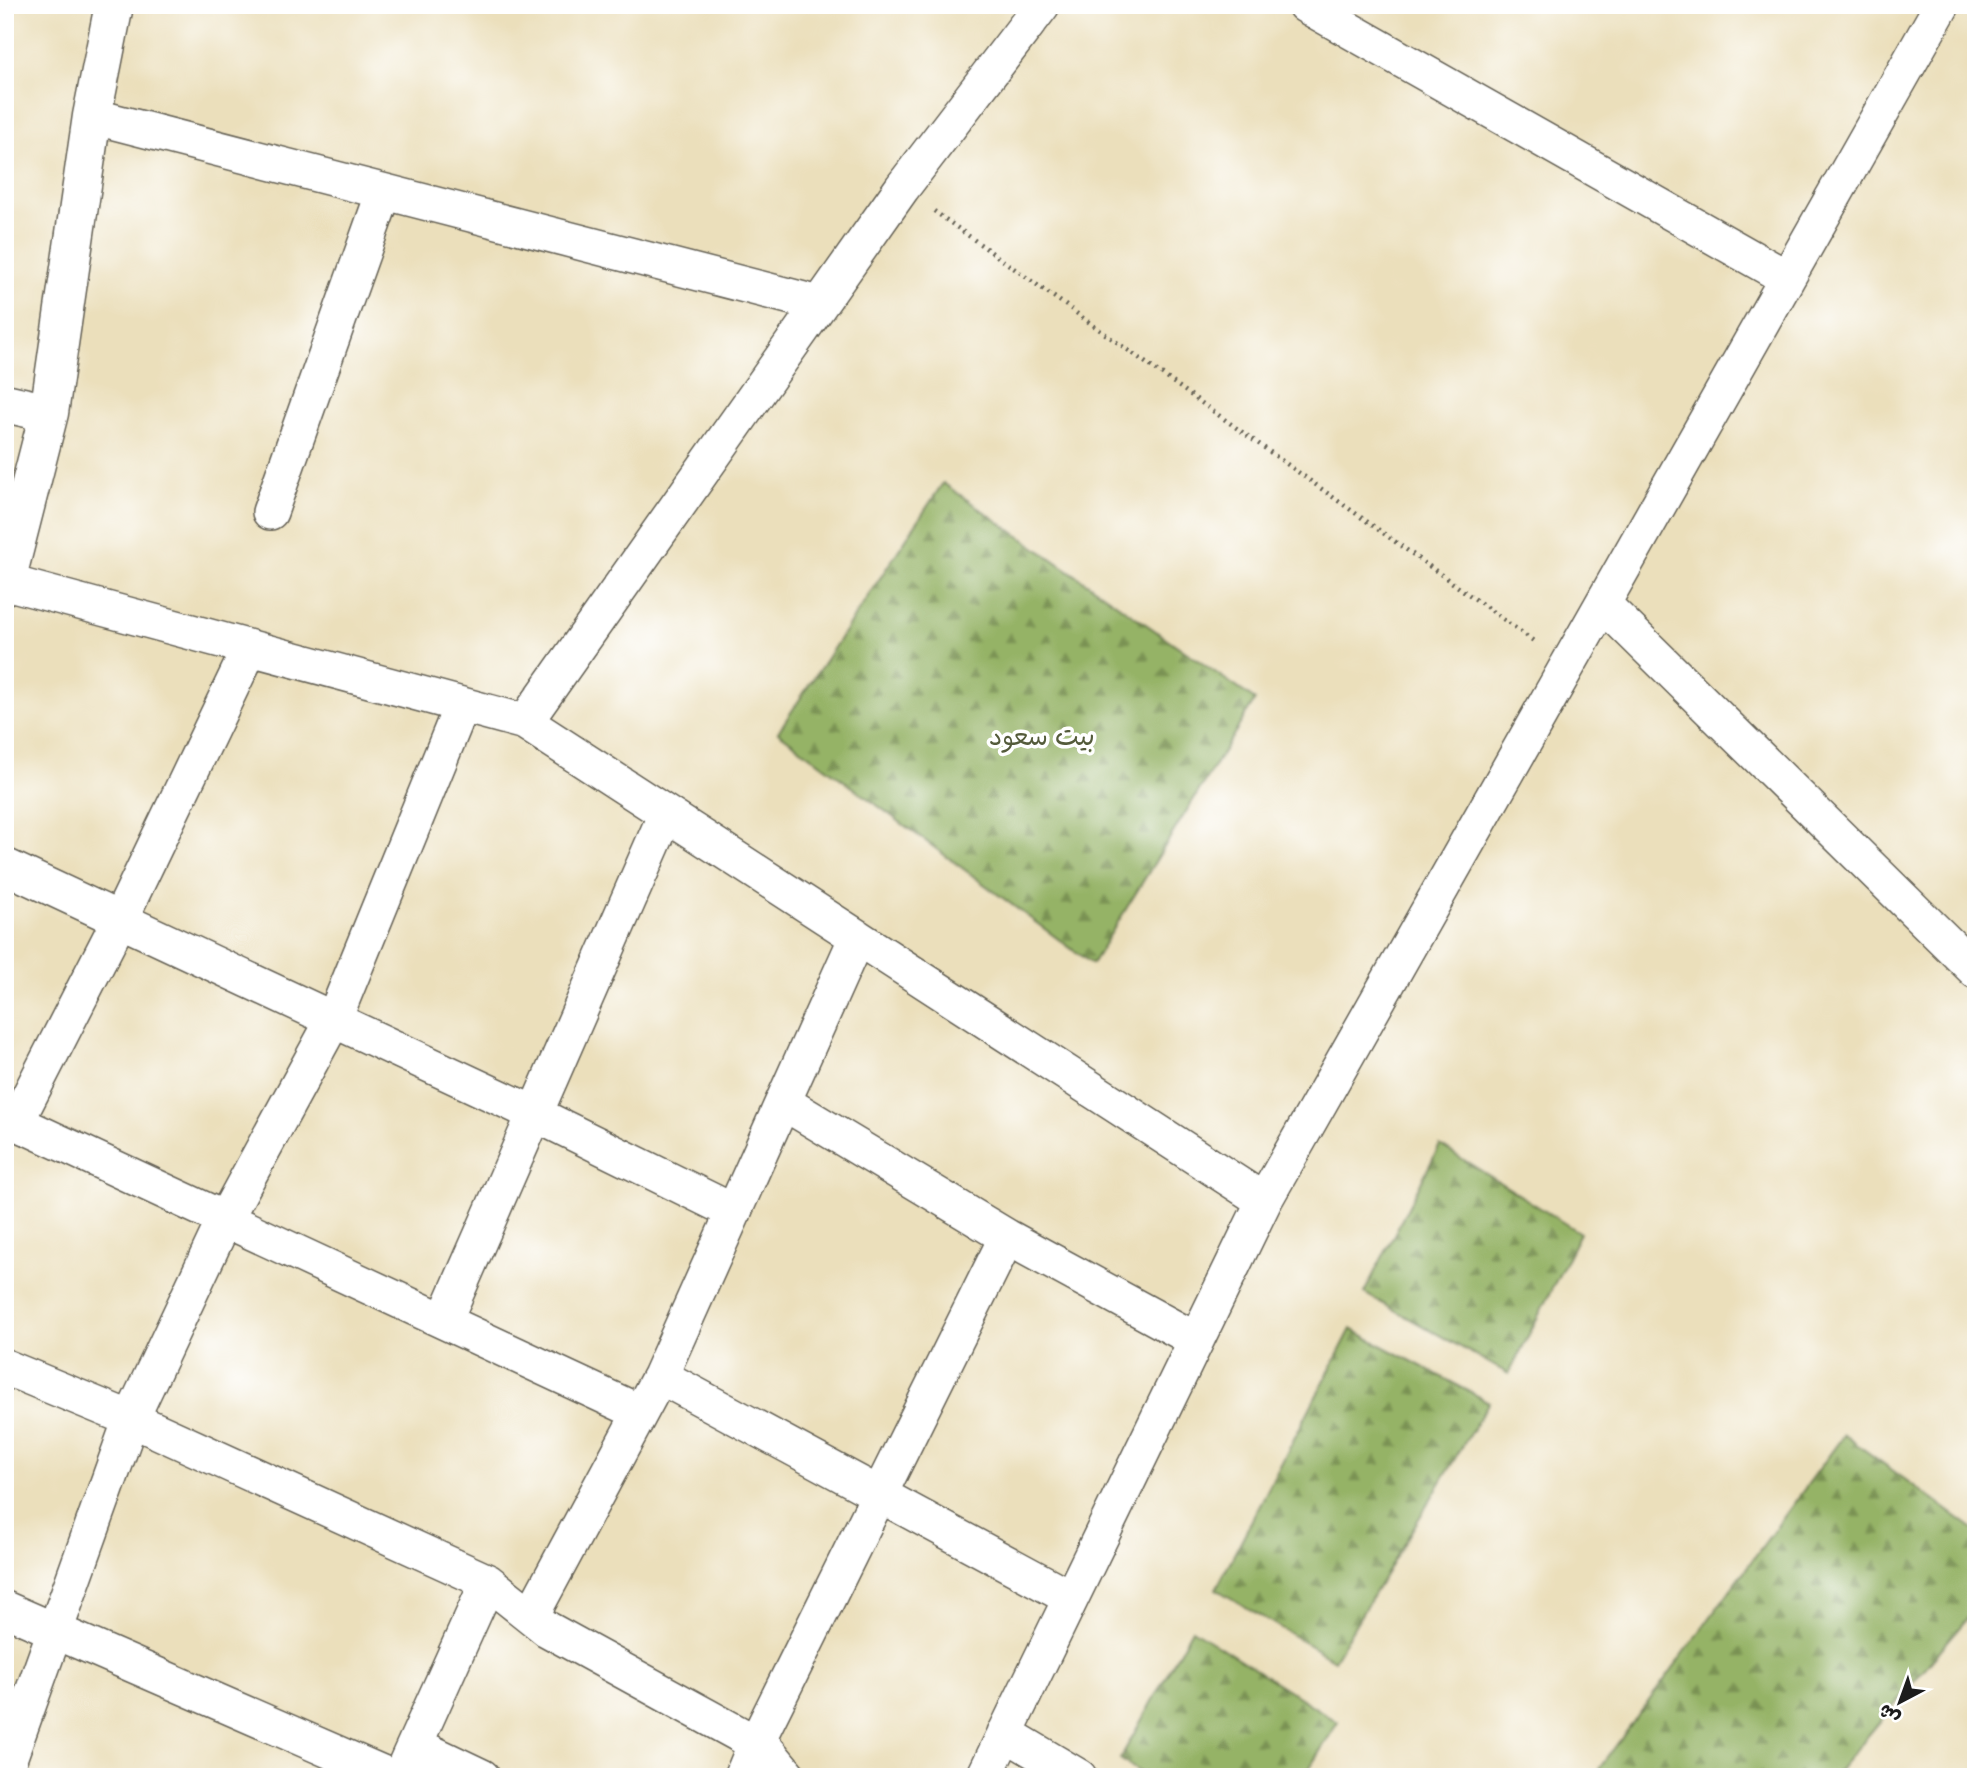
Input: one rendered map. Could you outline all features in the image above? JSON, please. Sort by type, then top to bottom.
[{"type":"street","points":[[114,5],[92,116],[49,413],[6,583],[525,722],[1264,1201]]},
{"type":"street","points":[[525,722],[902,188],[1042,5]]},
{"type":"street","points":[[1305,5],[1787,278]]},
{"type":"street","points":[[984,1777],[1264,1201],[1942,5]]},
{"type":"street","points":[[92,116],[819,304]]},
{"type":"street","points":[[270,512],[384,192]]},
{"type":"street","points":[[5,403],[49,413]]},
{"type":"street","points":[[1603,604],[1976,971]]},
{"type":"street","points":[[250,648],[120,919],[10,1119],[639,1412]]},
{"type":"street","points":[[5,1770],[131,1419],[225,1219],[334,1019],[462,705]]},
{"type":"street","points":[[444,1321],[666,814]]},
{"type":"street","points":[[5,866],[535,1114],[734,1212]]},
{"type":"street","points":[[531,1616],[660,1376],[857,937]]},
{"type":"street","points":[[783,1102],[1007,1237],[1196,1340]]},
{"type":"street","points":[[742,1777],[756,1743],[1007,1237]]},
{"type":"street","points":[[5,1367],[131,1419],[488,1582],[547,1629],[766,1749],[789,1777]]},
{"type":"street","points":[[660,1376],[1071,1598]]},
{"type":"street","points":[[400,1777],[488,1582]]},
{"type":"street","points":[[5,1609],[391,1777]]},
{"type":"street","points":[[1005,1733],[1079,1777]]},
{"type":"street","points":[[415,1745],[482,1777]]},
{"type":"path","points":[[902,188],[1568,666]]},
{"type":"green space","name":"بيت سعود","points":[[943,483],[1255,700],[1092,964],[778,732]]},
{"type":"green space","points":[[1440,1145],[1580,1233],[1509,1374],[1364,1293]]},
{"type":"green space","points":[[1351,1329],[1489,1402],[1334,1660],[1216,1589]]},
{"type":"green space","points":[[1844,1435],[1976,1531],[1976,1608],[1833,1777],[1593,1777]]},
{"type":"green space","points":[[1192,1629],[1338,1722],[1304,1777],[1147,1777],[1120,1759]]}]
